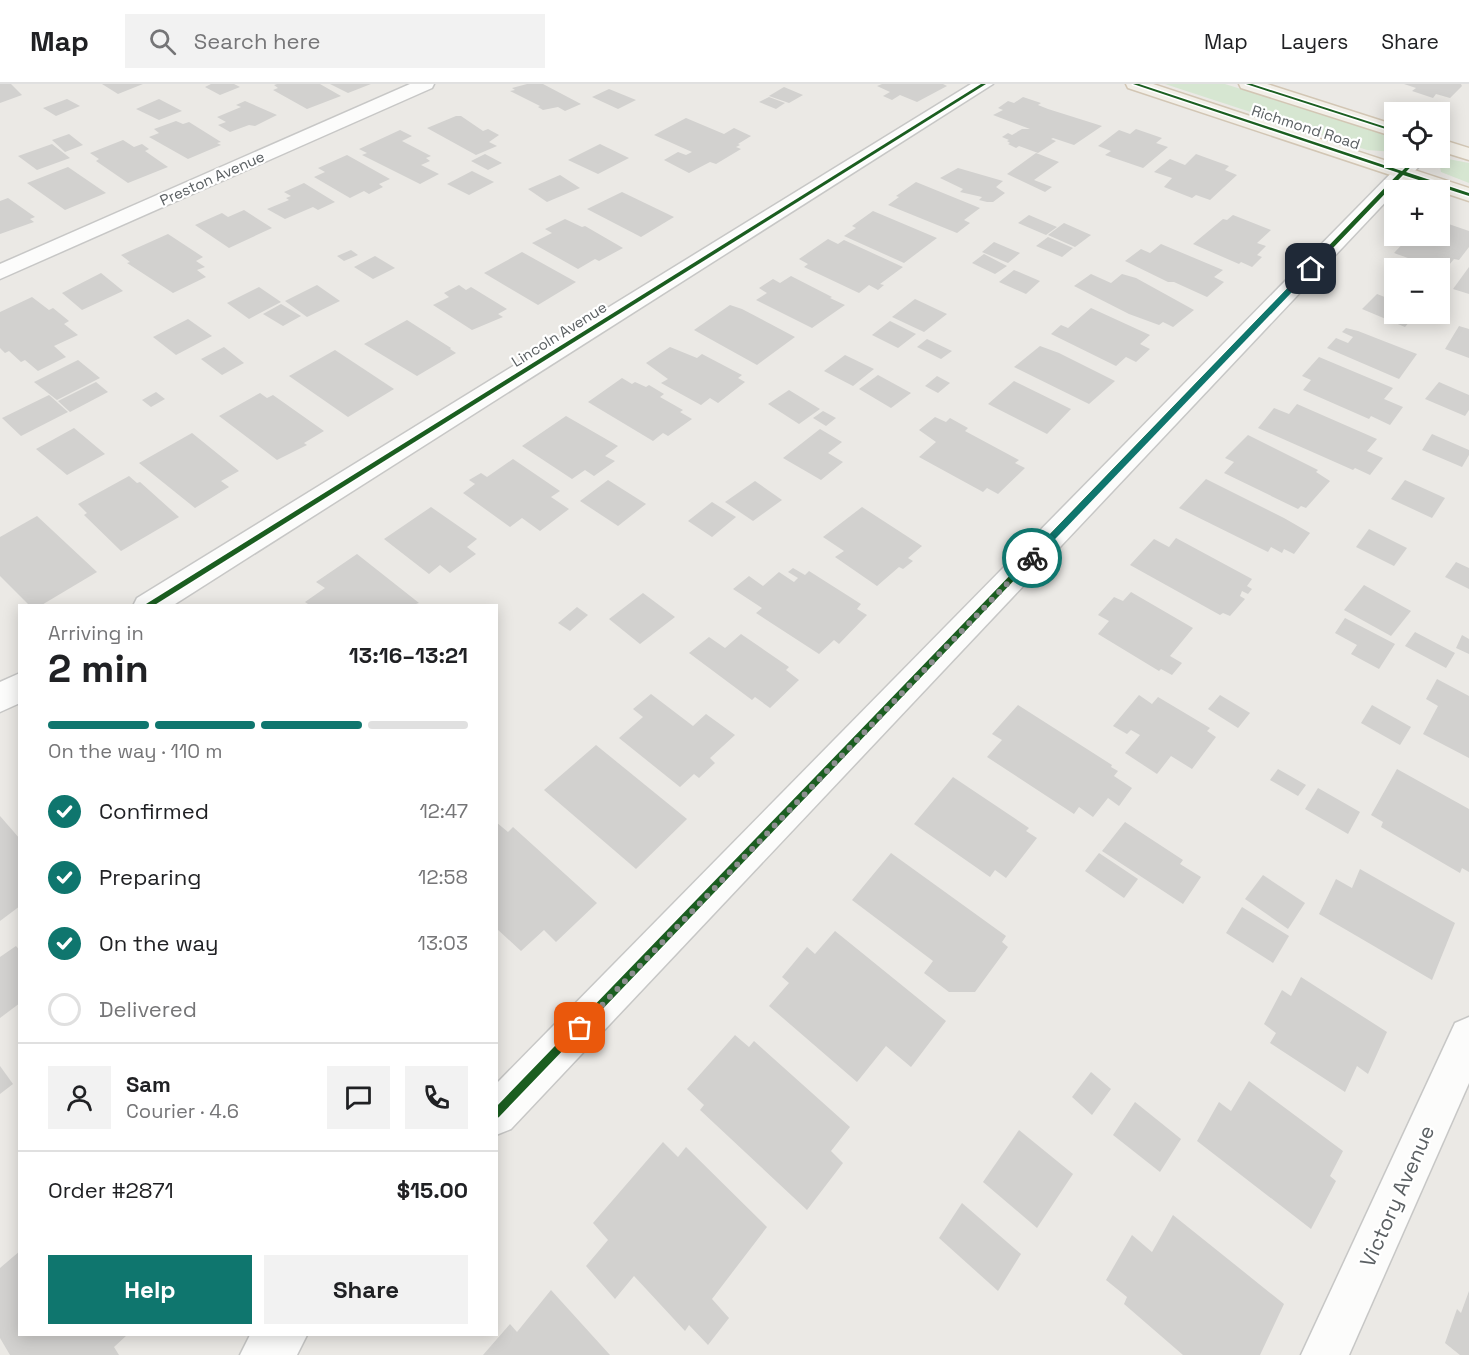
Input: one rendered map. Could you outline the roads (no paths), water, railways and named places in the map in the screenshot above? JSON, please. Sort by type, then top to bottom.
[{"type":"main road","name":"Richmond Road","points":[[1135,84],[1384,157]]},
{"type":"main road","name":"Richmond Road","points":[[1248,84],[1384,127]]},
{"type":"main road","points":[[1450,148],[1469,154]]},
{"type":"main road","name":"Richmond Road","points":[[1416,168],[1469,195]]},
{"type":"street","name":"Preston Avenue","points":[[0,272],[425,84]]},
{"type":"street","name":"Lincoln Avenue","points":[[151,604],[984,84]]},
{"type":"street","points":[[498,1112],[1407,168]]},
{"type":"street","points":[[0,699],[18,687]]},
{"type":"street","name":"Victory Avenue","points":[[1325,1355],[1469,1037]]},
{"type":"street","points":[[264,1355],[282,1336]]}]
